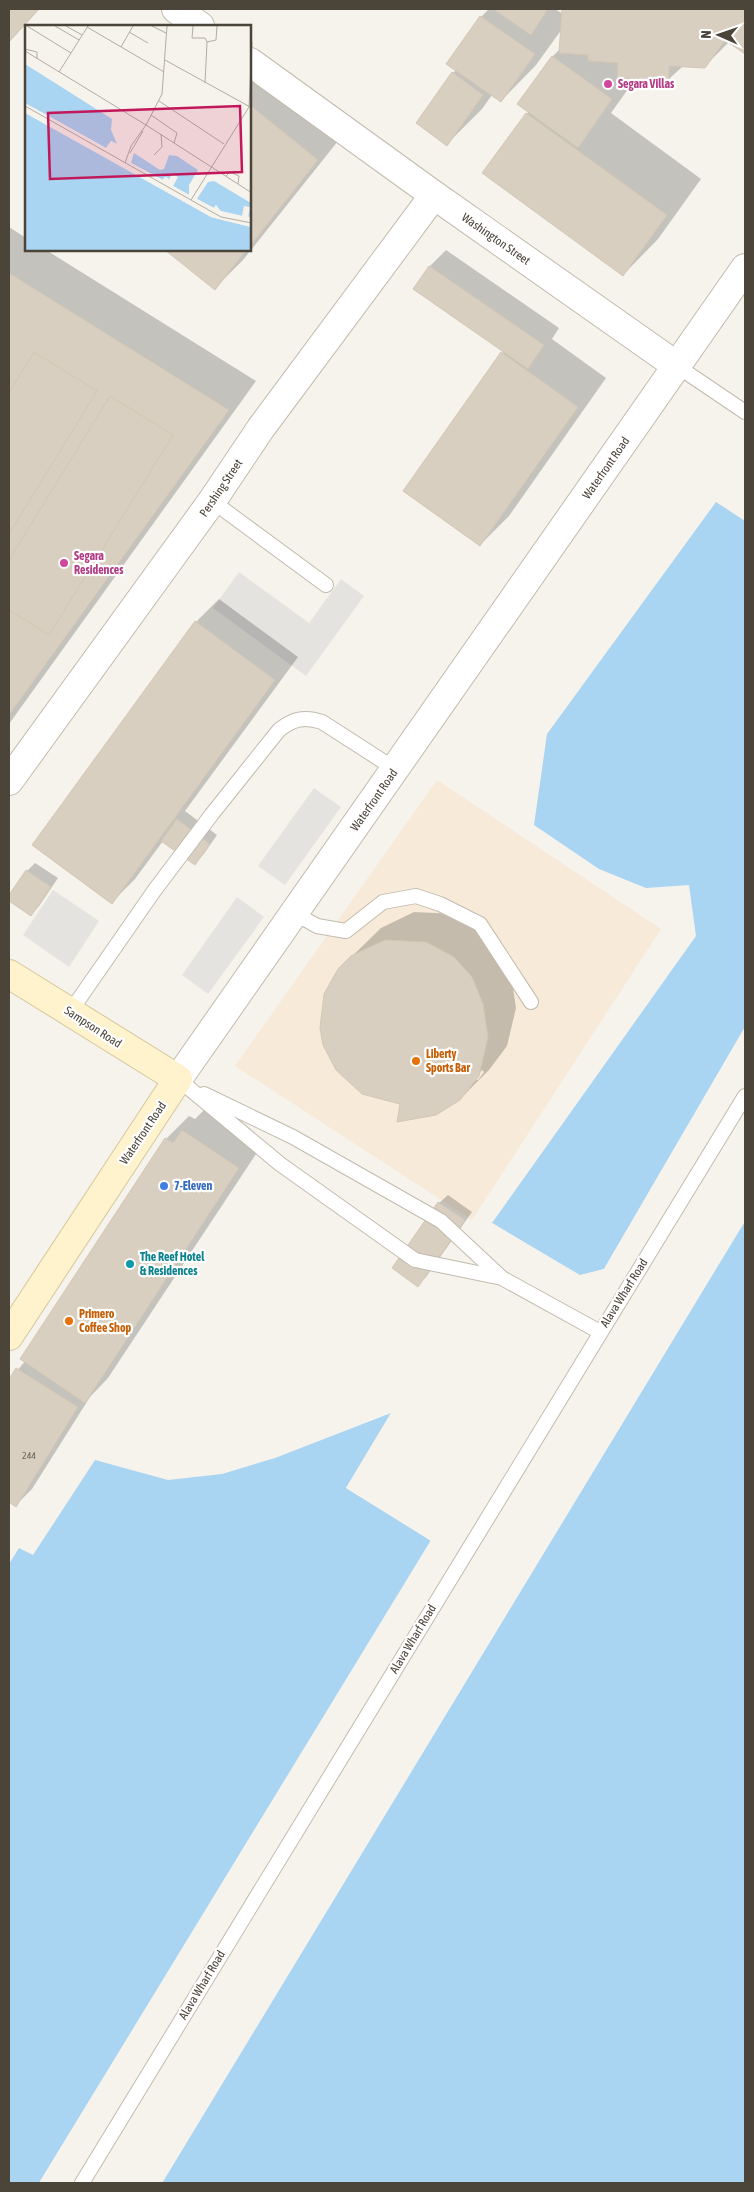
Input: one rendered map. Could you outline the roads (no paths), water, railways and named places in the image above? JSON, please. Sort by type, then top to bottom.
[{"type":"main road","name":"Sampson Road","points":[[9,974],[180,1082]]},
{"type":"main road","name":"Waterfront Road","points":[[9,1336],[180,1082]]},
{"type":"street","points":[[176,9],[199,25]]},
{"type":"street","name":"Washington Street","points":[[251,63],[434,195],[677,366]]},
{"type":"street","name":"Pershing Street","points":[[9,781],[212,501],[261,428],[434,195]]},
{"type":"street","name":"Waterfront Road","points":[[180,1082],[294,913],[745,268]]},
{"type":"lane","name":"Washington Street","points":[[677,366],[745,412]]},
{"type":"lane","points":[[212,501],[326,585]]},
{"type":"lane","points":[[70,1012],[154,891],[206,821],[279,730],[289,722],[305,718],[322,722],[395,769]]},
{"type":"lane","points":[[294,913],[317,926],[346,931],[383,902],[416,896],[440,904],[480,924],[531,1002]]},
{"type":"lane","points":[[180,1082],[280,1164],[415,1260],[502,1278]]},
{"type":"lane","points":[[180,1082],[292,1138],[441,1220],[502,1278],[600,1332]]},
{"type":"lane","name":"Alava Wharf Road","points":[[82,2183],[745,1096]]},
{"type":"water","points":[[716,502],[745,521],[745,1027],[604,1269],[580,1276],[492,1223],[696,936],[689,885],[646,888],[599,869],[534,825],[547,734]]},
{"type":"water","points":[[745,1221],[745,2183],[162,2183]]},
{"type":"water","points":[[391,1413],[346,1488],[431,1540],[39,2183],[9,2183],[9,1564],[19,1548],[33,1555],[95,1460],[168,1480],[222,1474],[275,1458]]},
{"type":"place","name":"Segara Villas","points":[[608,84]]},
{"type":"place","name":"Segara Residences","points":[[64,563]]},
{"type":"place","name":"Liberty Sports Bar","points":[[416,1061]]},
{"type":"place","name":"7-Eleven","points":[[164,1186]]},
{"type":"place","name":"The Reef Hotel & Residences","points":[[130,1264]]},
{"type":"place","name":"Primero Coffee Shop","points":[[69,1321]]}]
